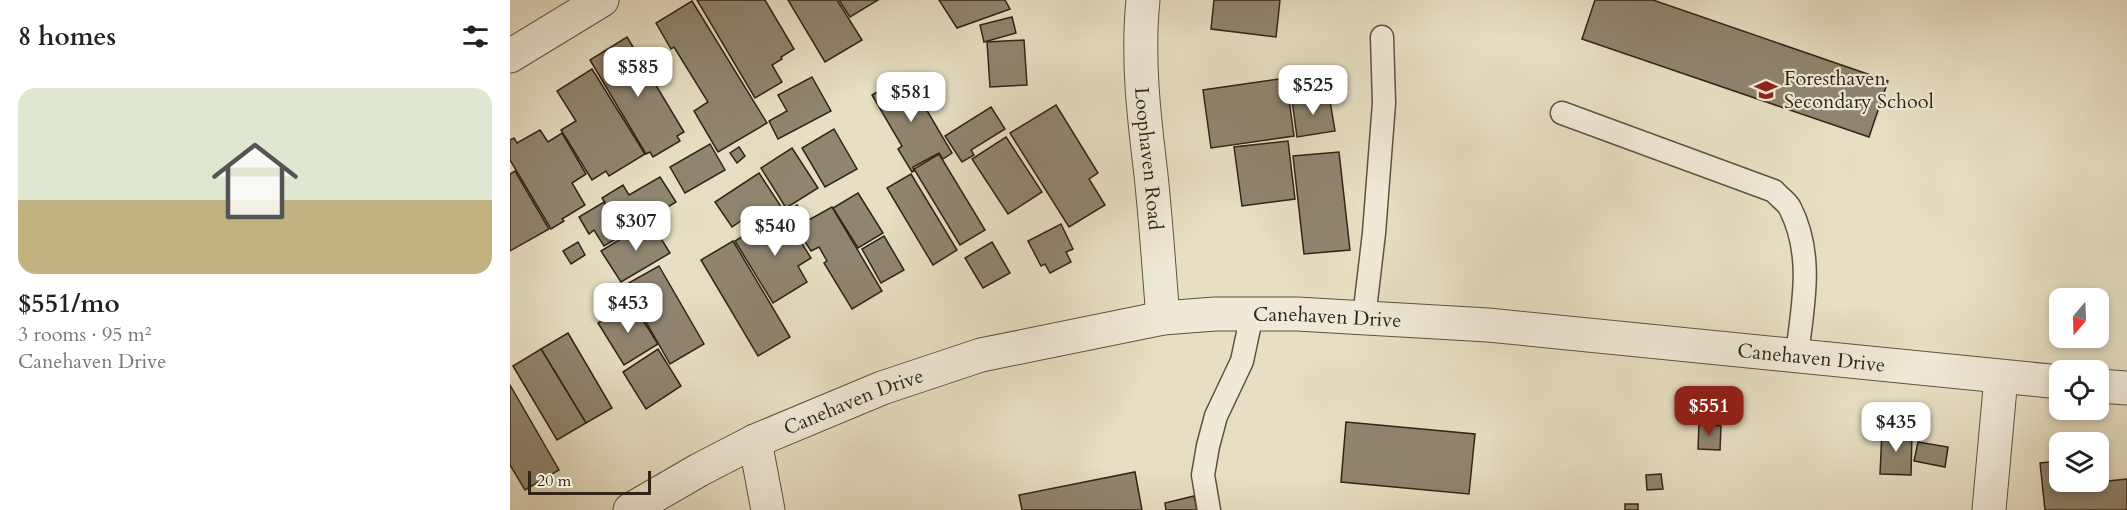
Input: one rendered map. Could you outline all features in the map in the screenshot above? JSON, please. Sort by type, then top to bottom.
[{"type":"street","points":[[510,56],[602,0]]},
{"type":"street","name":"Loophaven Road","points":[[1143,0],[1141,60],[1143,115],[1151,176],[1163,318]]},
{"type":"street","name":"Canehaven Drive","points":[[630,510],[755,441],[882,387],[981,355],[1163,318],[1297,314],[1488,325],[1797,354],[2049,381]]},
{"type":"street","points":[[1989,510],[2001,377]]},
{"type":"street","points":[[2109,387],[2127,388]]},
{"type":"street","points":[[755,441],[768,510]]},
{"type":"lane","points":[[1364,318],[1374,233],[1384,103],[1382,38]]},
{"type":"lane","points":[[1562,113],[1774,191],[1789,207],[1804,252],[1806,277],[1797,354]]},
{"type":"lane","points":[[1209,510],[1203,475],[1208,446],[1216,416],[1242,361],[1252,314]]},
{"type":"building","points":[[697,0],[765,0],[794,49],[772,65],[782,82],[755,98]]},
{"type":"building","points":[[788,0],[837,0],[862,40],[825,62]]},
{"type":"building","points":[[839,0],[878,0],[850,17]]},
{"type":"building","points":[[939,0],[1005,0],[1010,9],[957,28]]},
{"type":"building","points":[[1214,0],[1280,0],[1276,37],[1211,29]]},
{"type":"building","points":[[1595,0],[1653,0],[1888,81],[1869,137],[1582,39]]},
{"type":"building","points":[[692,1],[767,123],[718,152],[694,111],[708,102],[674,47],[671,49],[656,23]]},
{"type":"building","points":[[1012,17],[1016,33],[984,42],[980,25]]},
{"type":"building","points":[[627,37],[684,132],[677,136],[680,141],[653,157],[650,152],[646,154],[590,60]]},
{"type":"building","points":[[1024,40],[1027,85],[990,87],[987,42]]},
{"type":"building","points":[[592,69],[645,154],[609,176],[606,171],[592,180],[561,130],[576,121],[557,91]]},
{"type":"building","points":[[906,75],[952,153],[943,159],[939,153],[913,167],[912,172],[898,149],[902,146],[872,95]]},
{"type":"building","points":[[812,77],[831,111],[778,139],[769,121],[787,111],[778,95]]},
{"type":"building","points":[[1286,78],[1294,136],[1211,148],[1203,90]]},
{"type":"building","points":[[1329,95],[1335,131],[1297,137],[1292,100]]},
{"type":"building","points":[[1056,105],[1098,173],[1089,179],[1105,205],[1069,227],[1010,133]]},
{"type":"building","points":[[991,107],[1005,129],[971,150],[974,155],[962,162],[945,136]]},
{"type":"building","points":[[834,129],[857,169],[825,187],[802,148]]},
{"type":"building","points":[[540,130],[548,142],[562,133],[586,174],[572,183],[585,205],[562,219],[564,221],[551,229],[510,160],[510,140],[514,138],[517,143]]},
{"type":"building","points":[[1006,137],[1042,192],[1008,214],[972,159]]},
{"type":"building","points":[[1288,141],[1295,199],[1242,206],[1234,147]]},
{"type":"building","points":[[710,144],[725,170],[685,193],[670,167]]},
{"type":"building","points":[[739,147],[745,156],[737,163],[730,153]]},
{"type":"building","points":[[792,148],[818,188],[786,208],[761,168]]},
{"type":"building","points":[[1339,152],[1350,250],[1304,254],[1293,156]]},
{"type":"building","points":[[939,154],[985,230],[960,245],[914,169]]},
{"type":"building","points":[[515,171],[549,229],[510,251],[510,174]]},
{"type":"building","points":[[759,173],[782,208],[757,224],[751,214],[732,227],[715,202]]},
{"type":"building","points":[[911,174],[957,250],[933,265],[887,188]]},
{"type":"building","points":[[660,177],[676,202],[624,234],[602,198],[623,185],[629,195]]},
{"type":"building","points":[[858,193],[883,233],[858,248],[833,208]]},
{"type":"building","points":[[604,202],[624,234],[604,246],[594,230],[589,234],[579,217]]},
{"type":"building","points":[[797,205],[807,221],[832,207],[882,291],[852,309],[824,263],[827,261],[819,247],[811,251],[786,212]]},
{"type":"building","points":[[782,212],[811,258],[798,266],[807,282],[773,303],[735,241]]},
{"type":"building","points":[[650,221],[670,253],[621,282],[601,251]]},
{"type":"building","points":[[1061,224],[1073,249],[1066,252],[1071,262],[1050,273],[1045,264],[1041,266],[1028,241]]},
{"type":"building","points":[[884,236],[904,270],[881,283],[862,249]]},
{"type":"building","points":[[733,241],[790,337],[758,356],[701,260]]},
{"type":"building","points":[[578,242],[585,255],[571,264],[563,251]]},
{"type":"building","points":[[992,242],[1010,273],[983,288],[965,258]]},
{"type":"building","points":[[659,266],[704,344],[670,364],[625,285]]},
{"type":"building","points":[[632,303],[658,344],[624,365],[598,323]]},
{"type":"building","points":[[568,333],[612,408],[586,423],[541,349]]},
{"type":"building","points":[[541,349],[586,423],[557,440],[513,366]]},
{"type":"building","points":[[658,349],[681,386],[646,409],[623,372]]},
{"type":"building","points":[[510,385],[559,470],[525,490],[510,465]]},
{"type":"building","points":[[1346,422],[1475,434],[1469,494],[1341,482]]},
{"type":"building","points":[[1699,424],[1721,426],[1720,450],[1698,449]]},
{"type":"building","points":[[1882,431],[1912,432],[1911,475],[1880,474]]},
{"type":"building","points":[[1918,442],[1948,447],[1945,467],[1914,461]]},
{"type":"building","points":[[2049,462],[2049,492],[2109,492],[2109,481],[2127,479],[2127,510],[2045,510],[2040,463]]},
{"type":"building","points":[[1135,472],[1142,510],[1022,510],[1019,495]]},
{"type":"building","points":[[1661,474],[1663,489],[1647,490],[1646,475]]},
{"type":"building","points":[[1194,496],[1197,510],[1166,510],[1165,503]]},
{"type":"building","points":[[1625,504],[1638,504],[1638,510],[1625,510]]},
{"type":"place","name":"Foresthaven Secondary School","points":[[1766,90]]}]
